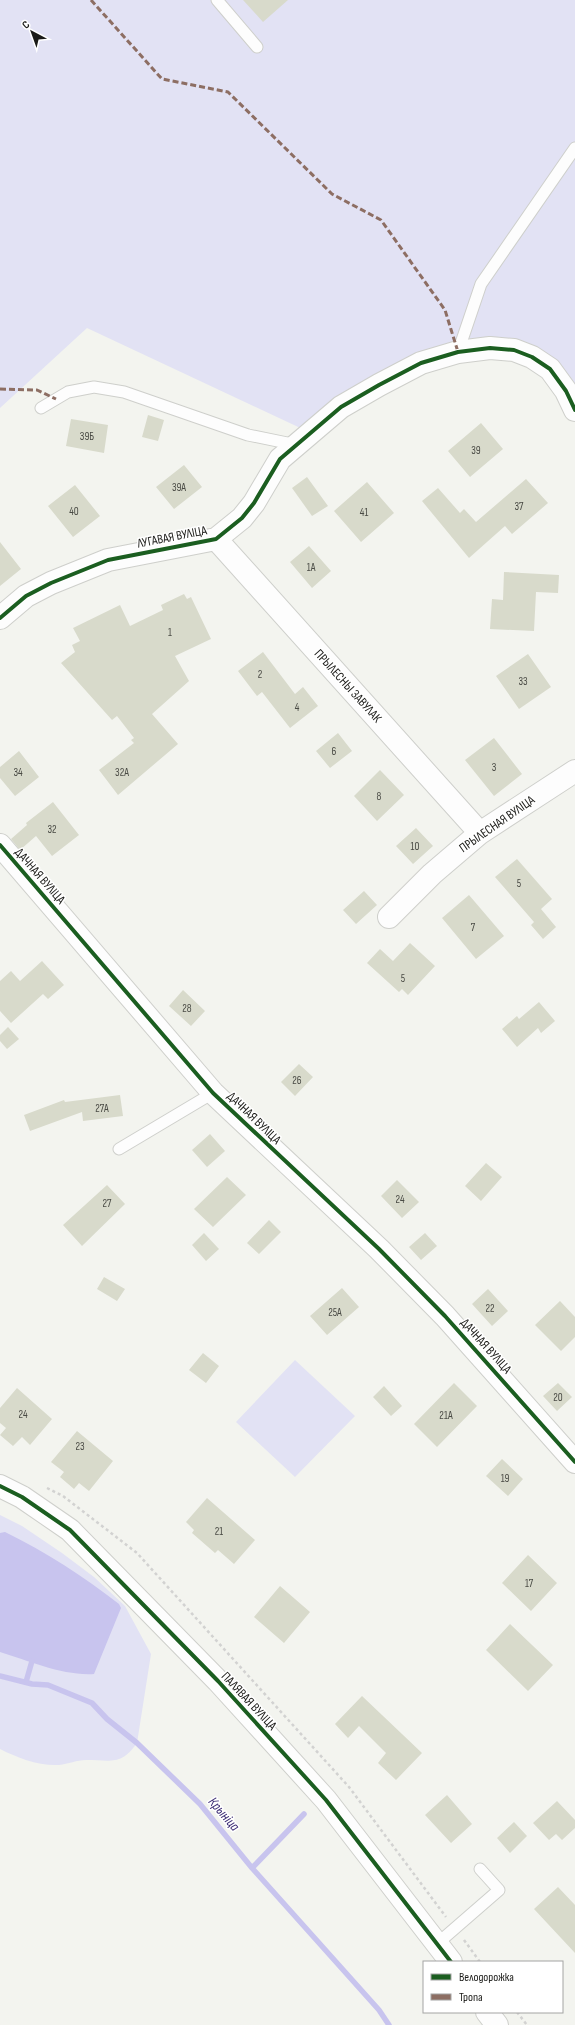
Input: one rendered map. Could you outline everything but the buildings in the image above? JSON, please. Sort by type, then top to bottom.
[{"type":"street","name":"ЛУГАВАЯ ВУЛІЦА","points":[[0,618],[26,596],[51,582],[108,560],[216,539],[242,518],[254,503],[280,459],[342,407],[379,385],[421,363],[458,352],[490,348],[514,350],[532,357],[550,369],[566,391],[575,410]]},
{"type":"street","name":"ПРЫЛЕСНЫ ЗАВУЛАК","points":[[216,539],[480,833]]},
{"type":"street","name":"ПРЫЛЕСНАЯ ВУЛІЦА","points":[[389,917],[432,874],[480,833],[575,771]]},
{"type":"street","name":"ДАЧНАЯ ВУЛІЦА","points":[[0,845],[213,1093],[378,1249],[445,1316],[575,1462]]},
{"type":"street","name":"ПАЛЯВАЯ ВУЛІЦА","points":[[0,1486],[22,1497],[70,1530],[218,1681],[326,1800],[438,1943],[450,1961]]},
{"type":"street","points":[[488,2013],[497,2025]]},
{"type":"lane","points":[[217,0],[257,47]]},
{"type":"lane","points":[[458,352],[481,284],[575,148]]},
{"type":"lane","points":[[41,408],[68,392],[94,387],[124,392],[248,435],[297,445]]},
{"type":"lane","points":[[119,1149],[213,1093]]},
{"type":"lane","points":[[438,1943],[499,1890],[480,1869]]},
{"type":"path","points":[[518,2013],[527,2025]]},
{"type":"shaded area","points":[[0,0],[575,0],[575,391],[532,357],[458,352],[311,433],[87,328],[0,408]]},
{"type":"shaded area","points":[[295,1360],[355,1416],[295,1477],[236,1422]]},
{"type":"shaded area","points":[[0,1515],[22,1526],[94,1577],[125,1606],[151,1654],[137,1743],[126,1755],[109,1761],[83,1760],[59,1765],[51,1765],[28,1761],[0,1749]]},
{"type":"shaded area","points":[[5,1532],[64,1565],[119,1604],[121,1608],[94,1674],[70,1673],[0,1652],[0,1533]]},
{"type":"waterway","points":[[26,1682],[32,1661]]},
{"type":"waterway","name":"Крыніца","points":[[0,1676],[32,1684],[48,1685],[92,1703],[107,1719],[137,1743],[200,1804],[252,1868],[379,2010],[389,2025]]},
{"type":"waterway","points":[[252,1868],[304,1814]]},
{"type":"marked path","points":[[91,0],[162,79],[228,92],[332,194],[381,220],[445,310],[458,352]]},
{"type":"marked path","points":[[0,389],[37,390],[56,399]]},
{"type":"cycle path","points":[[0,618],[26,596],[51,583],[108,560],[216,539],[242,518],[254,503],[280,459],[341,407],[421,363],[458,352],[490,348],[514,350],[532,357],[550,369],[566,391],[575,410]]},
{"type":"cycle path","points":[[0,845],[213,1093],[379,1249],[445,1316],[575,1462]]},
{"type":"cycle path","points":[[0,1486],[22,1497],[70,1530],[218,1681],[326,1800],[450,1961]]}]
